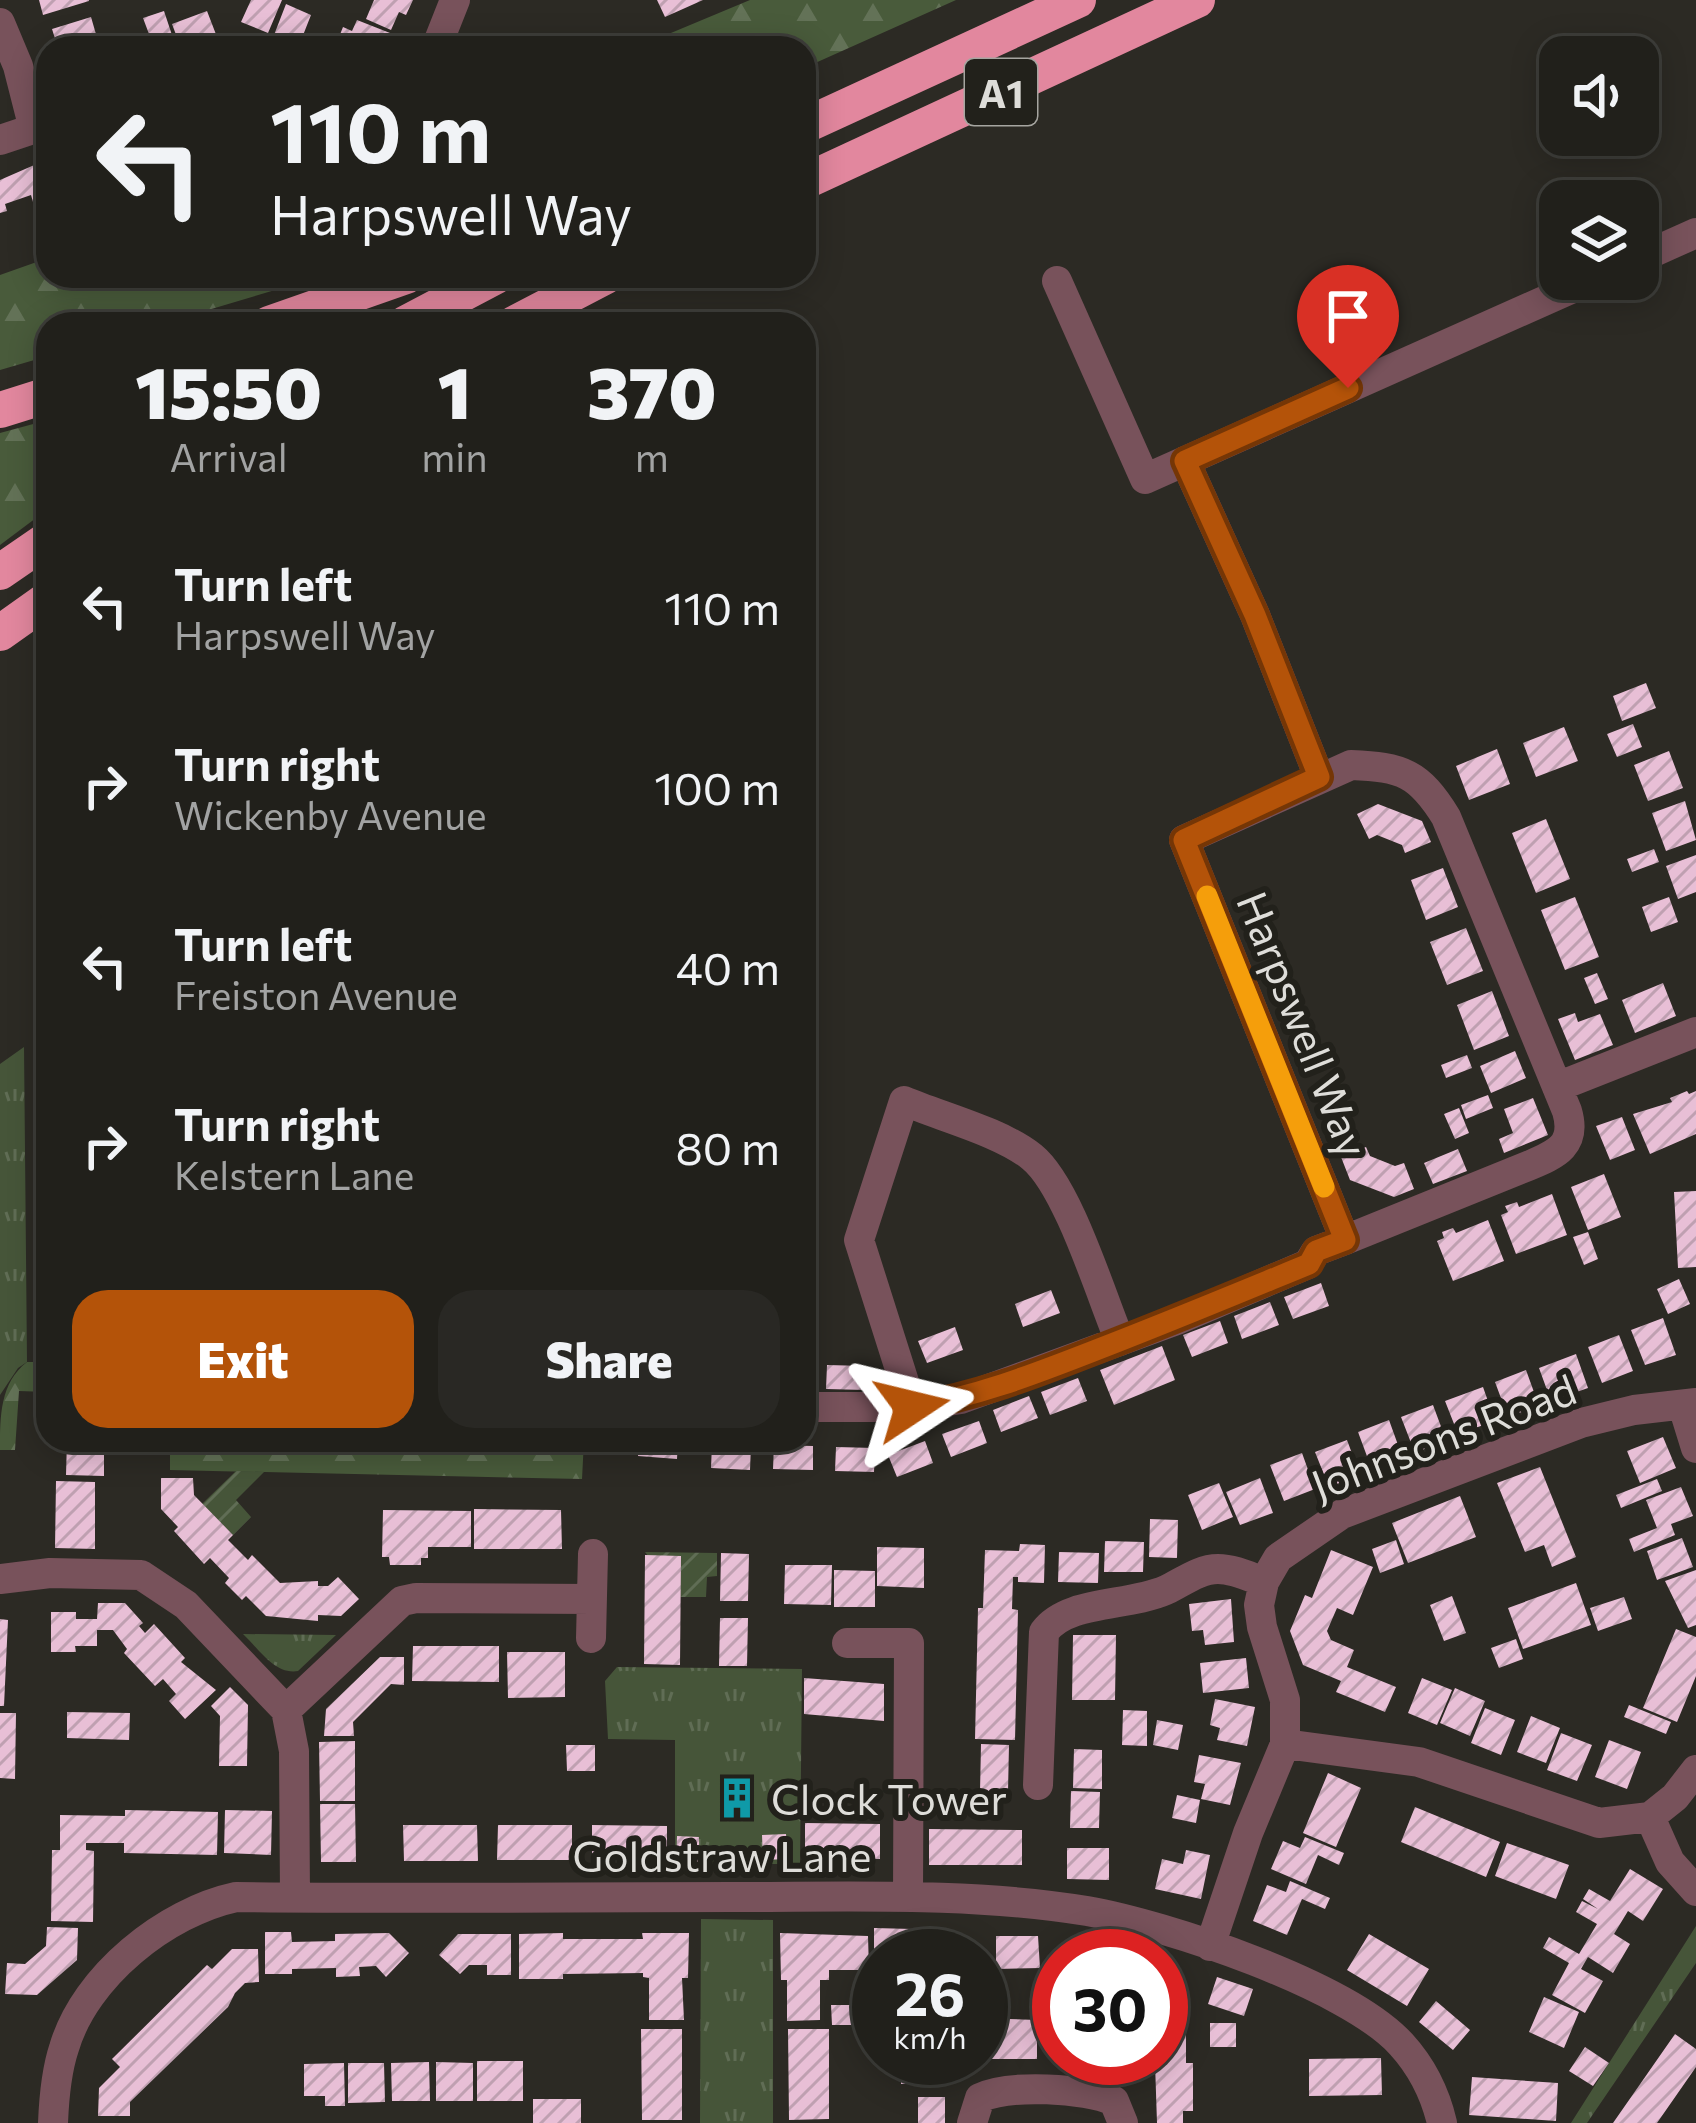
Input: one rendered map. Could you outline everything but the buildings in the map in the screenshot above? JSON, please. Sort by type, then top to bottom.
[{"type":"highway","name":"A1","points":[[816,120],[1078,0]]},
{"type":"highway","name":"A1","points":[[816,176],[1197,0]]},
{"type":"highway","points":[[303,312],[372,288]]},
{"type":"highway","points":[[428,312],[473,288]]},
{"type":"highway","points":[[537,312],[583,288]]},
{"type":"highway","points":[[0,410],[36,398]]},
{"type":"highway","points":[[0,572],[36,547]]},
{"type":"highway","points":[[0,632],[36,607]]},
{"type":"street","points":[[440,36],[454,0]]},
{"type":"street","points":[[0,23],[36,113]]},
{"type":"street","points":[[0,140],[36,128]]},
{"type":"street","points":[[1659,250],[1696,233]]},
{"type":"street","points":[[1057,280],[1144,479],[1546,300]]},
{"type":"street","points":[[816,1407],[912,1407],[961,1400],[1309,1264],[1316,1251],[1557,1154],[1569,1141],[1571,1126],[1557,1087],[1446,817],[1416,778],[1381,766],[1351,765],[1319,777],[1255,615],[1185,461]]},
{"type":"street","name":"Harpswell Way","points":[[1319,777],[1184,840],[1345,1240]]},
{"type":"street","points":[[1557,1087],[1696,1032]]},
{"type":"street","points":[[912,1407],[859,1240],[904,1101],[1016,1147],[1044,1169],[1120,1341]]},
{"type":"street","points":[[1689,1405],[1696,1448]]},
{"type":"street","name":"Johnsons Road","points":[[1264,1582],[1291,1545],[1342,1514],[1581,1423],[1634,1410],[1689,1405]]},
{"type":"street","points":[[591,1638],[593,1554]]},
{"type":"street","points":[[1038,1785],[1044,1632],[1054,1618],[1072,1610],[1128,1604],[1204,1571],[1222,1568],[1264,1582],[1259,1605],[1285,1700],[1285,1744],[1248,1833],[1210,1946]]},
{"type":"street","points":[[0,1579],[50,1573],[141,1576],[186,1605],[286,1711],[294,1750],[295,1898]]},
{"type":"street","points":[[286,1711],[402,1601],[592,1599]]},
{"type":"street","points":[[847,1642],[909,1643],[908,1897]]},
{"type":"street","points":[[1285,1744],[1419,1762],[1599,1823],[1650,1817],[1675,1797],[1696,1770]]},
{"type":"street","points":[[1650,1817],[1670,1862],[1696,1891]]},
{"type":"street","name":"Goldstraw Lane","points":[[53,2123],[65,2044],[102,1984],[134,1951],[203,1904],[236,1897],[908,1897],[1084,1911],[1210,1946],[1302,1980],[1364,2012],[1400,2043],[1428,2079],[1442,2123]]},
{"type":"street","points":[[972,2123],[980,2098],[994,2091],[1095,2092],[1114,2101],[1123,2123]]},
{"type":"green space","points":[[750,0],[956,0],[816,63],[816,36],[664,36]]},
{"type":"green space","points":[[36,262],[36,288],[282,288],[201,312],[36,312],[36,360],[0,370],[0,275]]},
{"type":"green space","points":[[36,423],[36,518],[0,545],[0,433]]},
{"type":"green space","points":[[24,1047],[27,1362],[0,1395],[0,1064]]},
{"type":"green space","points":[[27,1362],[36,1362],[36,1392],[19,1391],[15,1450],[0,1450],[1,1413],[18,1370]]},
{"type":"green space","points":[[170,1452],[583,1452],[582,1479],[170,1470]]},
{"type":"green space","points":[[236,1471],[264,1472],[236,1500],[251,1517],[233,1535],[202,1504]]},
{"type":"green space","points":[[645,1552],[717,1553],[717,1576],[707,1577],[706,1597],[680,1597]]},
{"type":"green space","points":[[243,1634],[336,1635],[298,1671],[290,1671],[268,1660]]},
{"type":"green space","points":[[617,1667],[802,1669],[800,1864],[675,1864],[675,1740],[608,1739],[605,1681]]},
{"type":"green space","points":[[701,1919],[773,1920],[773,2123],[700,2123]]},
{"type":"green space","points":[[1696,1926],[1696,1963],[1587,2123],[1571,2123]]},
{"type":"slow traffic","points":[[1207,896],[1324,1187]]},
{"type":"place","name":"Clock Tower","points":[[737,1798]]},
{"type":"route","points":[[912,1407],[961,1400],[1177,1320],[1309,1264],[1316,1251],[1345,1240],[1184,840],[1319,777],[1255,615],[1185,461],[1348,388]]}]
